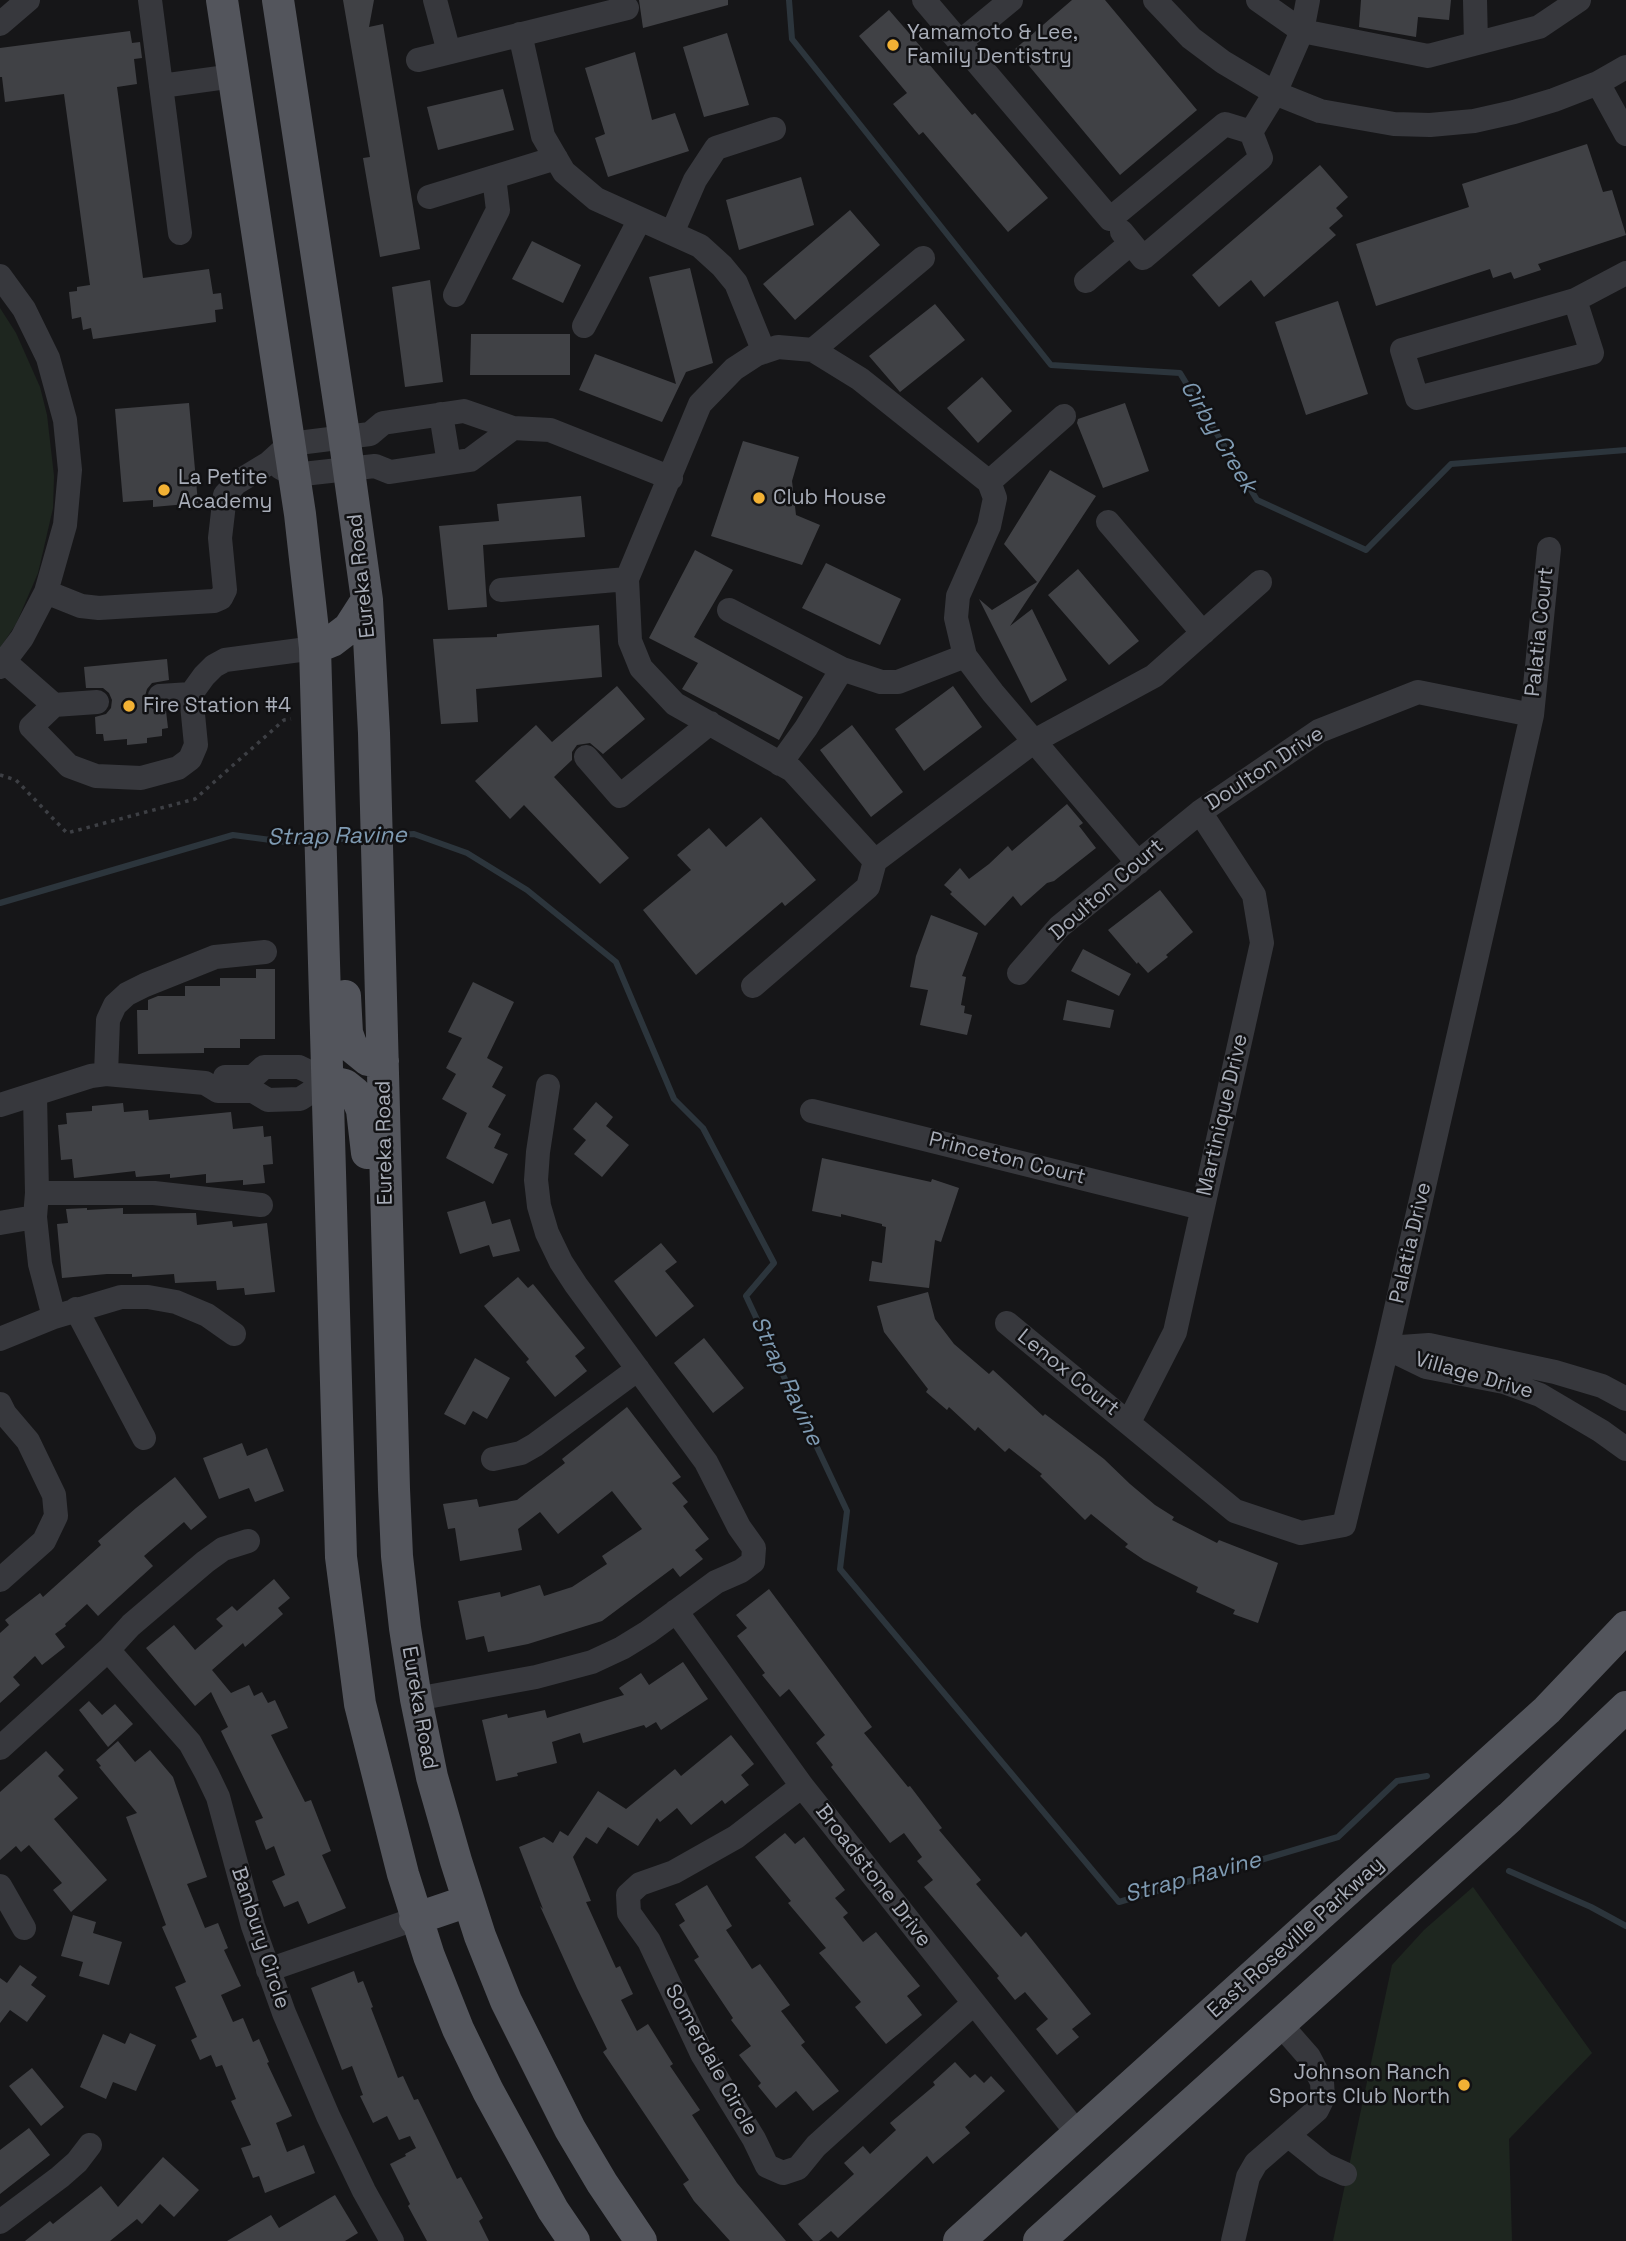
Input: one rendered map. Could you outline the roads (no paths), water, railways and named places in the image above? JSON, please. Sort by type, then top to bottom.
[{"type":"main road","points":[[222,0],[284,461],[308,569],[315,648],[341,1557],[360,1704],[415,1919],[458,2029],[488,2091],[547,2199],[574,2241]]},
{"type":"main road","name":"Eureka Road","points":[[278,0],[349,469],[366,600],[376,783],[397,1556],[416,1699],[432,1777],[480,1936],[521,2034],[570,2129],[641,2241]]},
{"type":"main road","points":[[315,648],[332,641],[349,628],[366,600]]},
{"type":"main road","points":[[323,876],[342,938],[349,1040],[357,1053],[368,1060],[383,1061]]},
{"type":"main road","points":[[328,1082],[345,1085],[355,1093],[362,1111],[371,1233],[389,1281]]},
{"type":"main road","name":"East Roseville Parkway","points":[[960,2241],[1537,1720],[1626,1627]]},
{"type":"main road","points":[[1039,2241],[1510,1817],[1626,1707]]},
{"type":"main road","points":[[415,1919],[468,1901]]},
{"type":"street","points":[[0,24],[28,0]]},
{"type":"street","points":[[150,0],[180,233]]},
{"type":"street","points":[[435,0],[449,52]]},
{"type":"street","points":[[925,0],[1143,258],[1261,158],[1251,132]]},
{"type":"street","points":[[960,42],[1011,0]]},
{"type":"street","points":[[1155,0],[1191,38],[1223,62],[1275,93],[1320,111],[1394,124],[1430,125],[1474,121],[1514,112],[1598,83],[1626,66]]},
{"type":"street","points":[[1258,0],[1302,31],[1428,56],[1539,27],[1579,0]]},
{"type":"street","points":[[1251,132],[1275,93],[1302,31],[1308,0]]},
{"type":"street","points":[[1475,0],[1476,43]]},
{"type":"street","points":[[418,60],[627,8]]},
{"type":"street","points":[[520,34],[543,136],[564,172],[596,199],[700,246],[736,283],[764,352]]},
{"type":"street","points":[[161,86],[234,76]]},
{"type":"street","points":[[1598,83],[1626,134]]},
{"type":"street","points":[[1110,219],[1225,124],[1251,132]]},
{"type":"street","points":[[672,233],[695,180],[716,148],[774,129]]},
{"type":"street","points":[[429,197],[556,158]]},
{"type":"street","points":[[455,295],[498,210],[494,177]]},
{"type":"street","points":[[584,326],[640,219]]},
{"type":"street","points":[[1086,281],[1131,243]]},
{"type":"street","points":[[813,350],[923,258]]},
{"type":"street","points":[[1575,300],[1592,353],[1417,398],[1402,349],[1575,300],[1626,274]]},
{"type":"street","points":[[0,276],[38,334],[55,377],[65,420],[69,457],[69,497],[58,558],[46,592],[22,638],[2,665],[54,705]]},
{"type":"street","points":[[875,861],[792,770],[675,704],[641,668],[629,641],[627,579],[671,478],[699,404],[734,369],[757,354],[779,347],[813,350],[860,379],[989,482],[995,498],[989,526],[958,596],[956,618],[965,656],[993,693],[1138,863]]},
{"type":"street","points":[[46,592],[81,606],[99,608],[214,601],[221,598],[225,590],[220,538],[225,495],[236,483],[344,435],[370,434],[383,423],[464,411],[513,428],[550,430],[671,478]]},
{"type":"street","points":[[441,414],[449,463]]},
{"type":"street","points":[[989,482],[1064,416]]},
{"type":"street","points":[[284,461],[349,469],[375,466],[390,472],[470,460],[513,428]]},
{"type":"street","points":[[1108,522],[1203,633]]},
{"type":"street","name":"Palatia Court","points":[[1532,715],[1549,549]]},
{"type":"street","points":[[501,590],[627,579]]},
{"type":"street","points":[[753,986],[868,887],[875,861],[1035,740],[1154,676],[1260,582]]},
{"type":"street","points":[[730,610],[842,669],[881,682],[898,682],[965,656]]},
{"type":"street","points":[[97,702],[54,705],[31,727],[69,766],[96,776],[141,778],[178,768],[190,759],[196,745],[191,694],[214,666],[225,660],[315,648]]},
{"type":"street","points":[[780,764],[842,669]]},
{"type":"street","name":"Doulton Drive","points":[[1200,812],[1319,731],[1418,692],[1532,715]]},
{"type":"street","points":[[160,696],[191,694]]},
{"type":"street","name":"Palatia Drive","points":[[1129,1422],[1235,1511],[1301,1533],[1344,1525],[1532,715]]},
{"type":"street","points":[[586,757],[620,796],[710,723]]},
{"type":"street","name":"Doulton Court","points":[[1019,973],[1059,927],[1200,812]]},
{"type":"street","name":"Martinique Drive","points":[[1129,1422],[1175,1332],[1262,943],[1254,895],[1200,812]]},
{"type":"street","points":[[106,1074],[108,1020],[115,1005],[127,995],[215,957],[265,952]]},
{"type":"street","points":[[0,1105],[106,1074],[205,1083],[216,1078],[253,1084],[268,1100],[300,1099],[328,1082]]},
{"type":"street","points":[[416,1699],[536,1677],[592,1662],[622,1648],[716,1582],[741,1571],[753,1562],[754,1548],[738,1527],[706,1462],[561,1262],[547,1233],[539,1206],[536,1180],[548,1086]]},
{"type":"street","points":[[35,1095],[36,1205],[40,1264],[65,1313],[145,1438]]},
{"type":"street","name":"Princeton Court","points":[[812,1111],[1202,1208]]},
{"type":"street","points":[[0,1223],[36,1205],[154,1193],[261,1205]]},
{"type":"street","points":[[0,1339],[65,1313],[121,1297],[148,1297],[176,1302],[207,1315],[234,1334]]},
{"type":"street","name":"Lenox Court","points":[[1007,1323],[1129,1422]]},
{"type":"street","name":"Village Drive","points":[[1387,1348],[1429,1345],[1602,1385],[1626,1399]]},
{"type":"street","name":"Village Drive","points":[[1387,1348],[1426,1367],[1504,1382],[1541,1395],[1626,1449]]},
{"type":"street","points":[[493,1459],[521,1453],[535,1445],[638,1369]]},
{"type":"street","points":[[0,1404],[28,1441],[54,1495],[56,1516],[44,1541],[1,1578]]},
{"type":"street","points":[[0,1748],[108,1650],[131,1625],[205,1562],[223,1549],[248,1541]]},
{"type":"street","name":"Broadstone Drive","points":[[676,1611],[802,1786],[1078,2134]]},
{"type":"street","name":"Banbury Circle","points":[[108,1650],[190,1743],[207,1774],[218,1797],[253,1926],[268,1969],[328,2116],[364,2191],[392,2241]]},
{"type":"street","name":"Somerdale Circle","points":[[802,1786],[736,1837],[674,1872],[640,1884],[628,1895],[628,1913],[649,1941],[702,2054],[754,2139],[766,2166],[783,2173],[798,2168],[816,2147],[974,2003]]},
{"type":"street","points":[[0,1885],[24,1928]]},
{"type":"street","points":[[268,1969],[415,1919]]},
{"type":"street","points":[[1233,2241],[1248,2177],[1256,2163],[1317,2110],[1322,2098],[1322,2082],[1309,2057],[1280,2024]]},
{"type":"street","points":[[1289,2136],[1325,2165],[1345,2174]]},
{"type":"street","points":[[0,2222],[60,2177],[90,2146]]},
{"type":"waterway","name":"Cirby Creek","points":[[789,0],[792,39],[1051,365],[1180,373],[1257,500],[1366,550],[1451,464],[1626,450]]},
{"type":"waterway","name":"Strap Ravine","points":[[384,836],[414,834],[467,853],[527,890],[616,962],[674,1099],[703,1128],[774,1263],[746,1296],[847,1511],[840,1569],[1119,1902],[1338,1837],[1397,1781],[1427,1776]]},
{"type":"waterway","name":"Strap Ravine","points":[[0,903],[233,835],[286,842],[311,841]]},
{"type":"waterway","name":"Strap Ravine","points":[[328,840],[366,837]]},
{"type":"waterway","name":"Strap Ravine","points":[[1509,1871],[1591,1907],[1626,1926]]},
{"type":"place","name":"Yamamoto & Lee, Family Dentistry","points":[[893,45]]},
{"type":"place","name":"La Petite Academy","points":[[164,490]]},
{"type":"place","name":"Club House","points":[[759,498]]},
{"type":"place","name":"Fire Station #4","points":[[129,706]]},
{"type":"place","name":"Johnson Ranch Sports Club North","points":[[1464,2085]]}]
